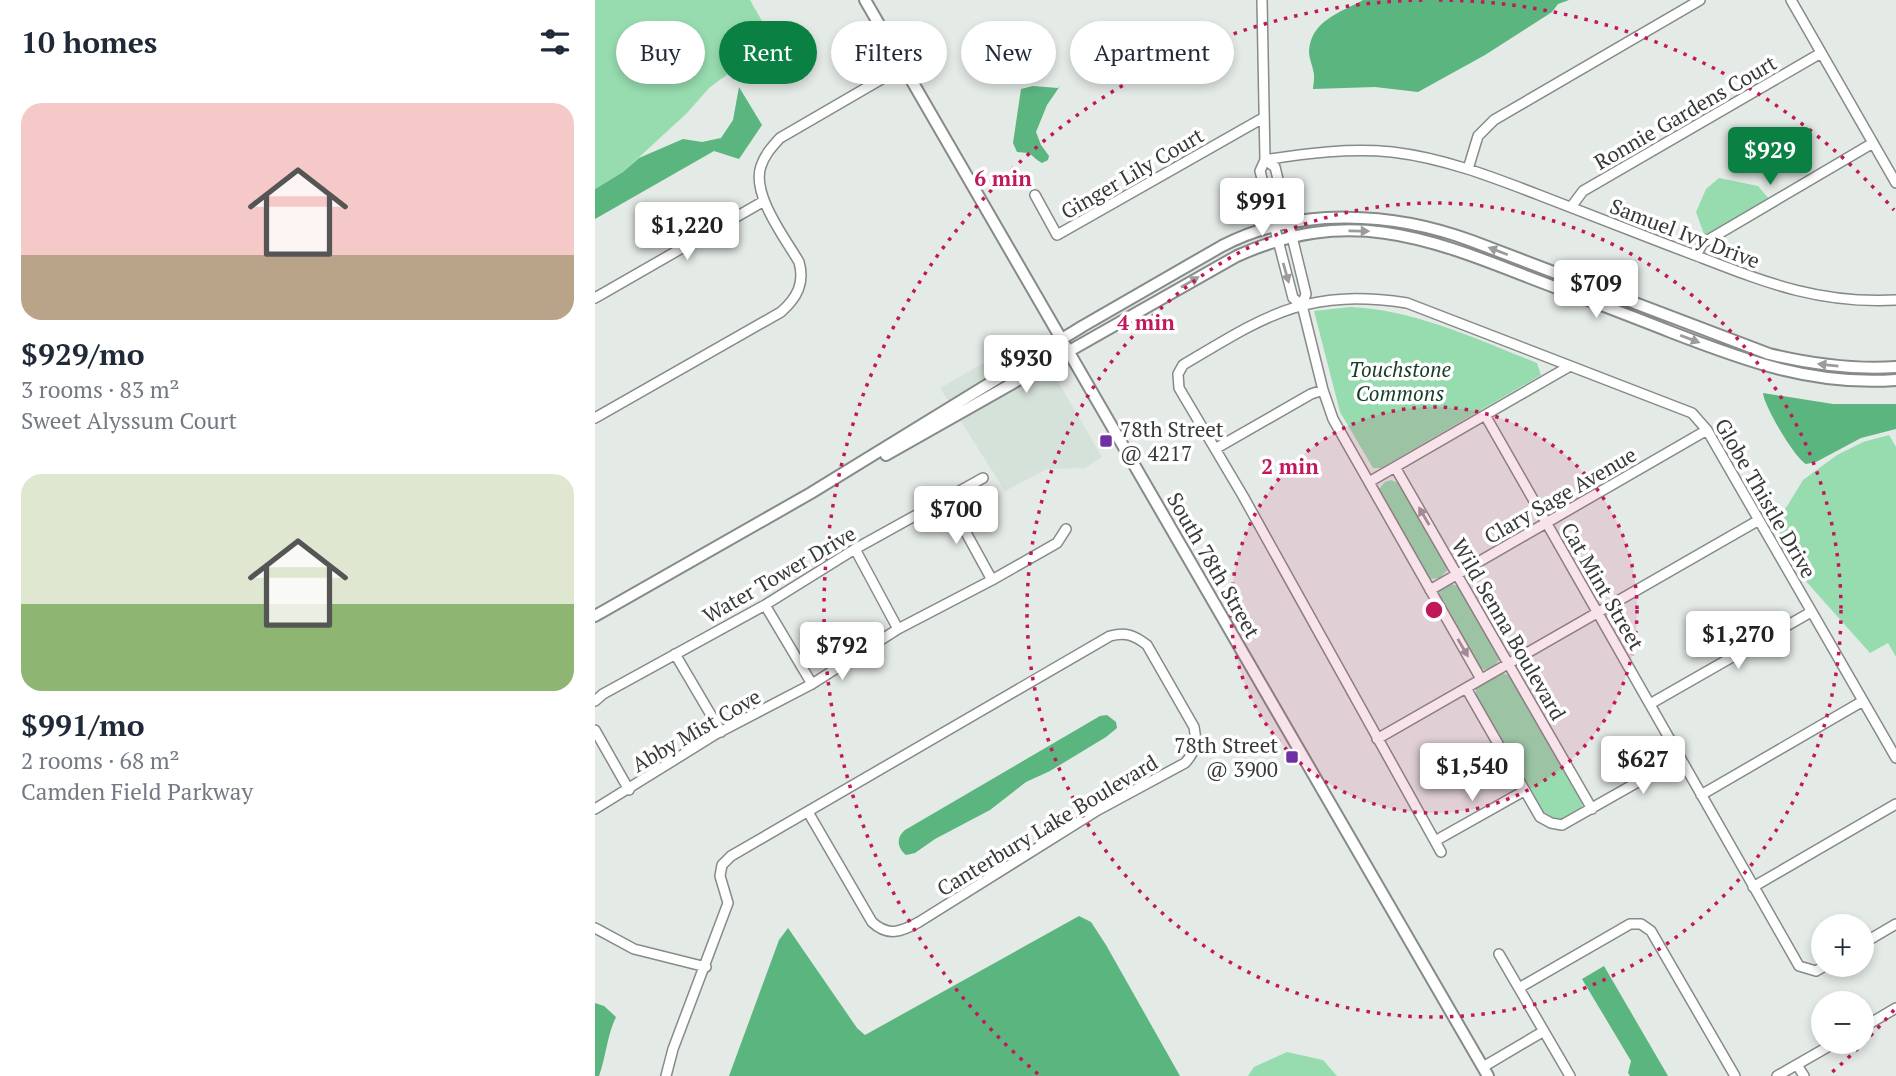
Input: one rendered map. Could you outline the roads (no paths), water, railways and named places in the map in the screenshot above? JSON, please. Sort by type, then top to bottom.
[{"type":"street","name":"South 78th Street","points":[[865,0],[877,21]]},
{"type":"street","points":[[1262,0],[1265,160],[1260,171],[1293,298],[1302,305]]},
{"type":"street","points":[[1791,0],[1896,183]]},
{"type":"street","points":[[1468,169],[1478,136],[1494,120],[1697,1]]},
{"type":"street","name":"Ronnie Gardens Court","points":[[1571,207],[1583,191],[1821,53]]},
{"type":"street","points":[[595,418],[781,312],[793,302],[802,279],[801,270],[764,201],[759,185],[760,169],[767,153],[780,138],[873,84]]},
{"type":"street","name":"South 78th Street","points":[[914,84],[1486,1071]]},
{"type":"street","name":"Ginger Lily Court","points":[[1035,195],[1058,235],[1263,118]]},
{"type":"street","points":[[1696,255],[1703,243],[1873,144]]},
{"type":"street","name":"Samuel Ivy Drive","points":[[1265,160],[1309,153],[1372,151],[1422,157],[1468,169],[1797,292],[1845,300],[1896,300]]},
{"type":"street","points":[[1265,160],[1275,167],[1306,294],[1302,305],[1333,419],[1481,680]]},
{"type":"street","points":[[595,298],[764,201]]},
{"type":"street","points":[[595,616],[811,493],[1221,246],[1245,235],[1288,224],[1358,218],[1394,220],[1427,226],[1769,354],[1828,365],[1896,367]]},
{"type":"street","points":[[811,493],[894,451],[1243,253],[1315,233],[1361,231],[1425,239],[1761,365],[1841,380],[1896,380]]},
{"type":"street","name":"Globe Thistle Drive","points":[[1441,852],[1179,388],[1178,374],[1183,365],[1261,320],[1323,300],[1360,298],[1407,303],[1692,413],[1707,430],[1896,758]]},
{"type":"street","points":[[1369,482],[1570,366]]},
{"type":"street","points":[[1215,449],[1311,394],[1323,390]]},
{"type":"street","name":"Cat Mint Street","points":[[1485,415],[1799,966],[1811,970]]},
{"type":"street","name":"Clary Sage Avenue","points":[[1430,590],[1707,430]]},
{"type":"street","name":"Wild Senna Boulevard","points":[[1395,467],[1592,809]]},
{"type":"street","name":"Water Tower Drive","points":[[595,701],[603,694],[765,605],[855,549],[983,478]]},
{"type":"street","points":[[947,498],[992,580]]},
{"type":"street","points":[[1377,740],[1759,520]]},
{"type":"street","name":"Abby Mist Cove","points":[[595,809],[721,732],[812,684],[898,629],[1057,543],[1066,529]]},
{"type":"street","points":[[855,549],[898,629]]},
{"type":"street","points":[[765,605],[812,684]]},
{"type":"street","points":[[1650,704],[1811,612]]},
{"type":"street","name":"Canterbury Lake Boulevard","points":[[666,1076],[673,1049],[729,903],[720,876],[722,866],[731,856],[1110,636],[1122,633],[1135,636],[1147,645],[1194,727],[1195,752],[1185,763],[1098,810],[919,922],[892,933],[880,929],[872,922],[808,812]]},
{"type":"street","points":[[675,654],[721,732]]},
{"type":"street","points":[[1466,688],[1540,817],[1551,823],[1562,825],[1680,758]]},
{"type":"street","points":[[1701,795],[1863,701]]},
{"type":"street","points":[[595,730],[629,790]]},
{"type":"street","points":[[1435,841],[1524,791]]},
{"type":"street","points":[[1753,887],[1896,804]]},
{"type":"street","points":[[1519,988],[1630,924],[1641,924],[1651,931],[1735,1076]]},
{"type":"street","points":[[1874,937],[1896,924]]},
{"type":"street","points":[[595,928],[634,949],[706,967]]},
{"type":"street","points":[[1499,954],[1570,1076]]},
{"type":"street","points":[[1874,1021],[1896,1009]]},
{"type":"street","points":[[1486,1071],[1544,1031]]},
{"type":"street","points":[[1777,1076],[1816,1054]]},
{"type":"street","points":[[1797,1065],[1804,1076]]},
{"type":"place","name":"78th Street @ 4217","points":[[1106,441]]},
{"type":"place","name":"78th Street @ 3900","points":[[1292,757]]},
{"type":"park label","name":"Touchstone Commons","points":[[1400,381]]}]
